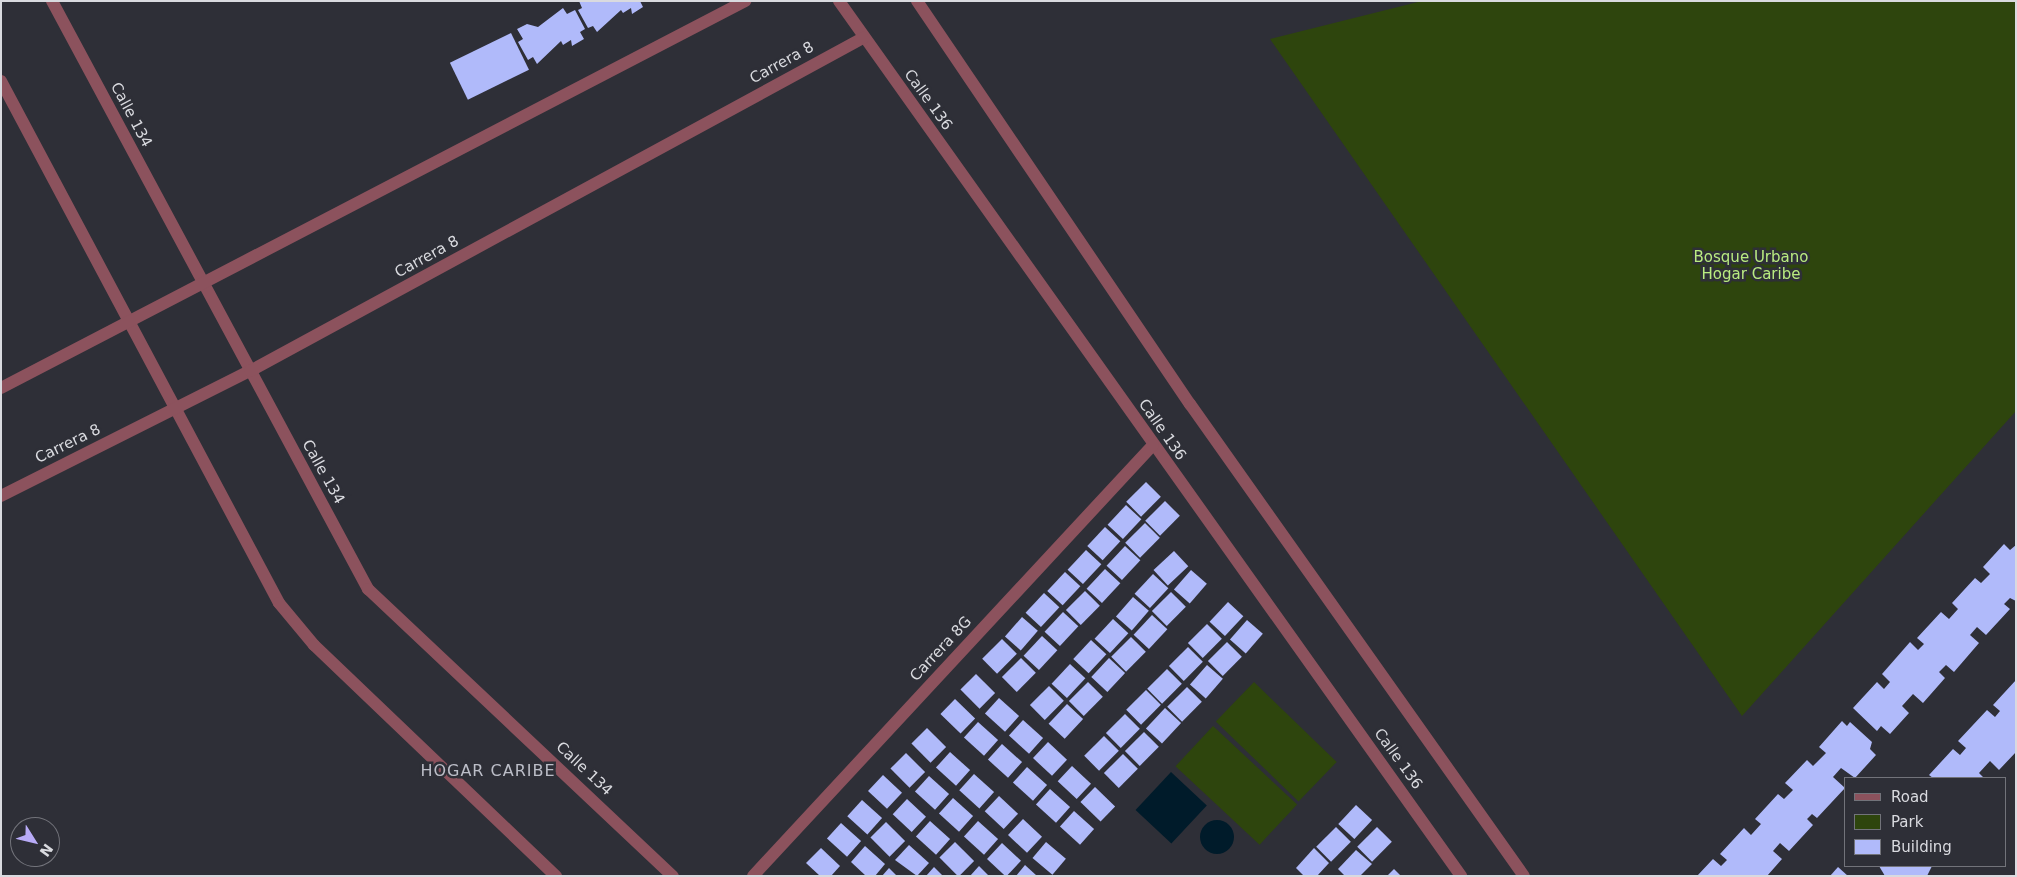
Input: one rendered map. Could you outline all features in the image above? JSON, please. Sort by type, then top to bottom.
[{"type":"street","name":"Calle 134","points":[[52,1],[202,284],[368,589],[673,876]]},
{"type":"street","points":[[1,388],[745,1]]},
{"type":"street","name":"Calle 136","points":[[840,1],[863,38],[1462,876]]},
{"type":"street","points":[[917,1],[1190,404],[1524,876]]},
{"type":"street","name":"Carrera 8","points":[[1,496],[250,371],[863,38]]},
{"type":"street","points":[[1,81],[279,603],[314,645],[556,876]]},
{"type":"street","name":"Carrera 8G","points":[[753,876],[1153,445]]},
{"type":"green space","name":"Bosque Urbano Hogar Caribe","points":[[1422,1],[2016,1],[2016,411],[1742,716],[1270,39]]},
{"type":"green space","points":[[1254,682],[1337,762],[1299,801],[1216,722]]},
{"type":"green space","points":[[1213,726],[1297,804],[1260,845],[1175,766]]},
{"type":"water","points":[[1171,772],[1207,805],[1171,843],[1136,810]]},
{"type":"water","points":[[1217,820],[1229,825],[1234,837],[1229,849],[1217,854],[1205,849],[1200,837],[1205,825]]},
{"type":"building","points":[[579,1],[640,1],[643,7],[632,14],[631,8],[623,13],[621,10],[597,32],[593,26],[588,28],[578,10],[582,8]]},
{"type":"building","points":[[563,8],[567,14],[575,10],[585,29],[580,32],[584,39],[572,46],[571,40],[563,45],[561,41],[537,64],[533,57],[528,60],[518,42],[523,39],[517,29],[527,24],[538,27]]},
{"type":"building","points":[[511,33],[529,70],[468,100],[450,63]]},
{"type":"building","points":[[1146,482],[1161,497],[1141,517],[1126,502]]},
{"type":"building","points":[[1165,501],[1180,516],[1160,536],[1145,521]]},
{"type":"building","points":[[1126,505],[1141,519],[1123,539],[1108,525]]},
{"type":"building","points":[[1145,523],[1160,538],[1140,558],[1125,543]]},
{"type":"building","points":[[1105,527],[1120,541],[1103,560],[1087,546]]},
{"type":"building","points":[[2004,544],[2010,550],[2016,545],[2016,601],[2010,598],[2004,604],[2010,609],[1986,635],[1977,627],[1970,635],[1979,643],[1954,672],[1946,665],[1939,672],[1945,678],[1923,703],[1913,694],[1902,706],[1909,713],[1890,734],[1881,726],[1877,731],[1853,708],[1877,682],[1884,689],[1890,682],[1882,674],[1910,642],[1918,650],[1924,644],[1917,638],[1941,612],[1949,619],[1958,609],[1952,603],[1975,578],[1981,583],[1990,574],[1983,567]]},
{"type":"building","points":[[1125,546],[1140,560],[1122,580],[1107,566]]},
{"type":"building","points":[[1086,550],[1101,564],[1083,584],[1068,570]]},
{"type":"building","points":[[1174,551],[1188,566],[1168,585],[1154,570]]},
{"type":"building","points":[[1105,569],[1120,583],[1102,603],[1087,589]]},
{"type":"building","points":[[1191,570],[1207,584],[1190,603],[1174,590]]},
{"type":"building","points":[[1065,572],[1080,586],[1063,605],[1047,591]]},
{"type":"building","points":[[1153,574],[1168,588],[1150,608],[1135,594]]},
{"type":"building","points":[[1085,591],[1100,606],[1081,625],[1066,610]]},
{"type":"building","points":[[1171,592],[1186,607],[1167,626],[1152,611]]},
{"type":"building","points":[[1044,593],[1059,607],[1041,627],[1026,613]]},
{"type":"building","points":[[1133,597],[1149,611],[1132,630],[1116,617]]},
{"type":"building","points":[[1228,602],[1243,616],[1225,636],[1210,622]]},
{"type":"building","points":[[1063,612],[1078,626],[1060,646],[1045,632]]},
{"type":"building","points":[[1152,615],[1167,629],[1149,649],[1134,635]]},
{"type":"building","points":[[1022,617],[1038,631],[1021,650],[1005,637]]},
{"type":"building","points":[[1113,619],[1128,633],[1110,653],[1095,639]]},
{"type":"building","points":[[1247,620],[1263,634],[1246,653],[1230,640]]},
{"type":"building","points":[[1207,624],[1222,639],[1203,658],[1188,643]]},
{"type":"building","points":[[1042,636],[1057,650],[1039,670],[1024,656]]},
{"type":"building","points":[[1131,637],[1146,652],[1126,672],[1111,657]]},
{"type":"building","points":[[1002,639],[1017,654],[997,674],[982,659]]},
{"type":"building","points":[[1091,640],[1106,654],[1089,673],[1073,659]]},
{"type":"building","points":[[1227,642],[1242,657],[1223,676],[1208,661]]},
{"type":"building","points":[[1188,647],[1203,662],[1184,681],[1169,666]]},
{"type":"building","points":[[1021,658],[1036,673],[1017,692],[1002,677]]},
{"type":"building","points":[[1109,658],[1125,673],[1107,692],[1091,677]]},
{"type":"building","points":[[1070,664],[1085,678],[1067,698],[1052,684]]},
{"type":"building","points":[[1207,665],[1223,679],[1206,698],[1190,685]]},
{"type":"building","points":[[1167,669],[1182,684],[1162,704],[1147,689]]},
{"type":"building","points":[[976,674],[995,693],[980,709],[960,690]]},
{"type":"building","points":[[2016,680],[2016,752],[1999,770],[1990,761],[1979,773],[1983,777],[1932,777],[1929,775],[1953,749],[1960,755],[1966,748],[1958,741],[1987,710],[1995,717],[2000,711],[1993,705]]},
{"type":"building","points":[[1088,682],[1103,697],[1084,716],[1069,701]]},
{"type":"building","points":[[1049,686],[1064,701],[1045,720],[1030,705]]},
{"type":"building","points":[[1187,687],[1202,702],[1182,722],[1167,707]]},
{"type":"building","points":[[1146,690],[1161,705],[1141,725],[1126,710]]},
{"type":"building","points":[[999,698],[1019,716],[1005,732],[985,714]]},
{"type":"building","points":[[955,699],[975,718],[961,734],[940,714]]},
{"type":"building","points":[[1067,704],[1083,719],[1065,739],[1049,724]]},
{"type":"building","points":[[1165,708],[1181,723],[1162,743],[1146,728]]},
{"type":"building","points":[[1125,714],[1140,729],[1121,748],[1106,733]]},
{"type":"building","points":[[1023,720],[1043,738],[1029,754],[1009,736]]},
{"type":"building","points":[[1842,721],[1847,726],[1850,722],[1872,742],[1870,749],[1876,755],[1856,777],[1841,768],[1833,777],[1844,789],[1817,818],[1812,814],[1807,819],[1813,825],[1789,851],[1780,843],[1773,851],[1782,859],[1767,876],[1697,876],[1713,859],[1721,866],[1727,860],[1720,854],[1744,828],[1751,835],[1761,824],[1755,819],[1778,794],[1784,799],[1793,790],[1785,783],[1807,760],[1813,766],[1826,753],[1819,747]]},
{"type":"building","points":[[978,722],[998,740],[984,756],[964,738]]},
{"type":"building","points":[[927,728],[946,747],[931,763],[911,744]]},
{"type":"building","points":[[1144,732],[1159,747],[1140,766],[1125,751]]},
{"type":"building","points":[[1104,736],[1119,751],[1099,771],[1084,756]]},
{"type":"building","points":[[1048,742],[1067,760],[1052,776],[1033,758]]},
{"type":"building","points":[[1002,744],[1022,762],[1008,778],[988,760]]},
{"type":"building","points":[[950,752],[970,770],[956,786],[936,768]]},
{"type":"building","points":[[906,753],[925,772],[910,788],[890,769]]},
{"type":"building","points":[[1123,754],[1138,769],[1119,788],[1104,773]]},
{"type":"building","points":[[1072,766],[1091,784],[1077,799],[1058,781]]},
{"type":"building","points":[[1027,767],[1047,785],[1033,801],[1013,783]]},
{"type":"building","points":[[974,774],[994,792],[979,808],[959,790]]},
{"type":"building","points":[[883,775],[902,793],[887,809],[868,791]]},
{"type":"building","points":[[929,776],[949,794],[935,810],[915,792]]},
{"type":"building","points":[[1095,787],[1115,806],[1101,822],[1080,802]]},
{"type":"building","points":[[1050,789],[1070,807],[1056,823],[1036,805]]},
{"type":"building","points":[[999,796],[1018,814],[1004,829],[985,811]]},
{"type":"building","points":[[953,798],[973,816],[959,832],[939,814]]},
{"type":"building","points":[[907,799],[926,817],[912,832],[893,814]]},
{"type":"building","points":[[862,800],[882,818],[867,834],[847,816]]},
{"type":"building","points":[[1356,805],[1372,820],[1354,839],[1338,824]]},
{"type":"building","points":[[1074,811],[1094,829],[1080,845],[1060,827]]},
{"type":"building","points":[[1023,819],[1042,837],[1027,853],[1008,835]]},
{"type":"building","points":[[930,821],[950,839],[936,855],[916,837]]},
{"type":"building","points":[[978,821],[998,839],[984,855],[964,837]]},
{"type":"building","points":[[886,822],[905,841],[890,857],[870,838]]},
{"type":"building","points":[[841,823],[861,841],[847,857],[827,839]]},
{"type":"building","points":[[1336,827],[1351,842],[1331,862],[1316,847]]},
{"type":"building","points":[[1377,827],[1392,842],[1372,862],[1357,847]]},
{"type":"building","points":[[955,842],[974,861],[958,876],[939,858]]},
{"type":"building","points":[[1046,842],[1066,859],[1052,875],[1033,858]]},
{"type":"building","points":[[1002,843],[1021,861],[1005,876],[987,859]]},
{"type":"building","points":[[909,845],[929,863],[917,876],[895,860]]},
{"type":"building","points":[[865,846],[885,864],[875,876],[866,876],[851,862]]},
{"type":"building","points":[[821,848],[840,866],[831,876],[820,876],[806,863]]},
{"type":"building","points":[[1314,848],[1329,863],[1317,876],[1304,876],[1296,868]]},
{"type":"building","points":[[1356,850],[1372,864],[1360,876],[1345,876],[1338,869]]},
{"type":"building","points":[[1025,865],[1037,876],[1016,876]]},
{"type":"building","points":[[979,866],[989,876],[970,876]]},
{"type":"building","points":[[934,867],[943,876],[926,876]]},
{"type":"building","points":[[1838,867],[1848,876],[1830,876]]},
{"type":"building","points":[[1880,867],[1932,867],[1927,876],[1885,876]]},
{"type":"building","points":[[889,868],[897,876],[882,876]]},
{"type":"building","points":[[1394,869],[1401,876],[1387,876]]},
{"type":"district","name":"HOGAR CARIBE","points":[[488,771]]}]
